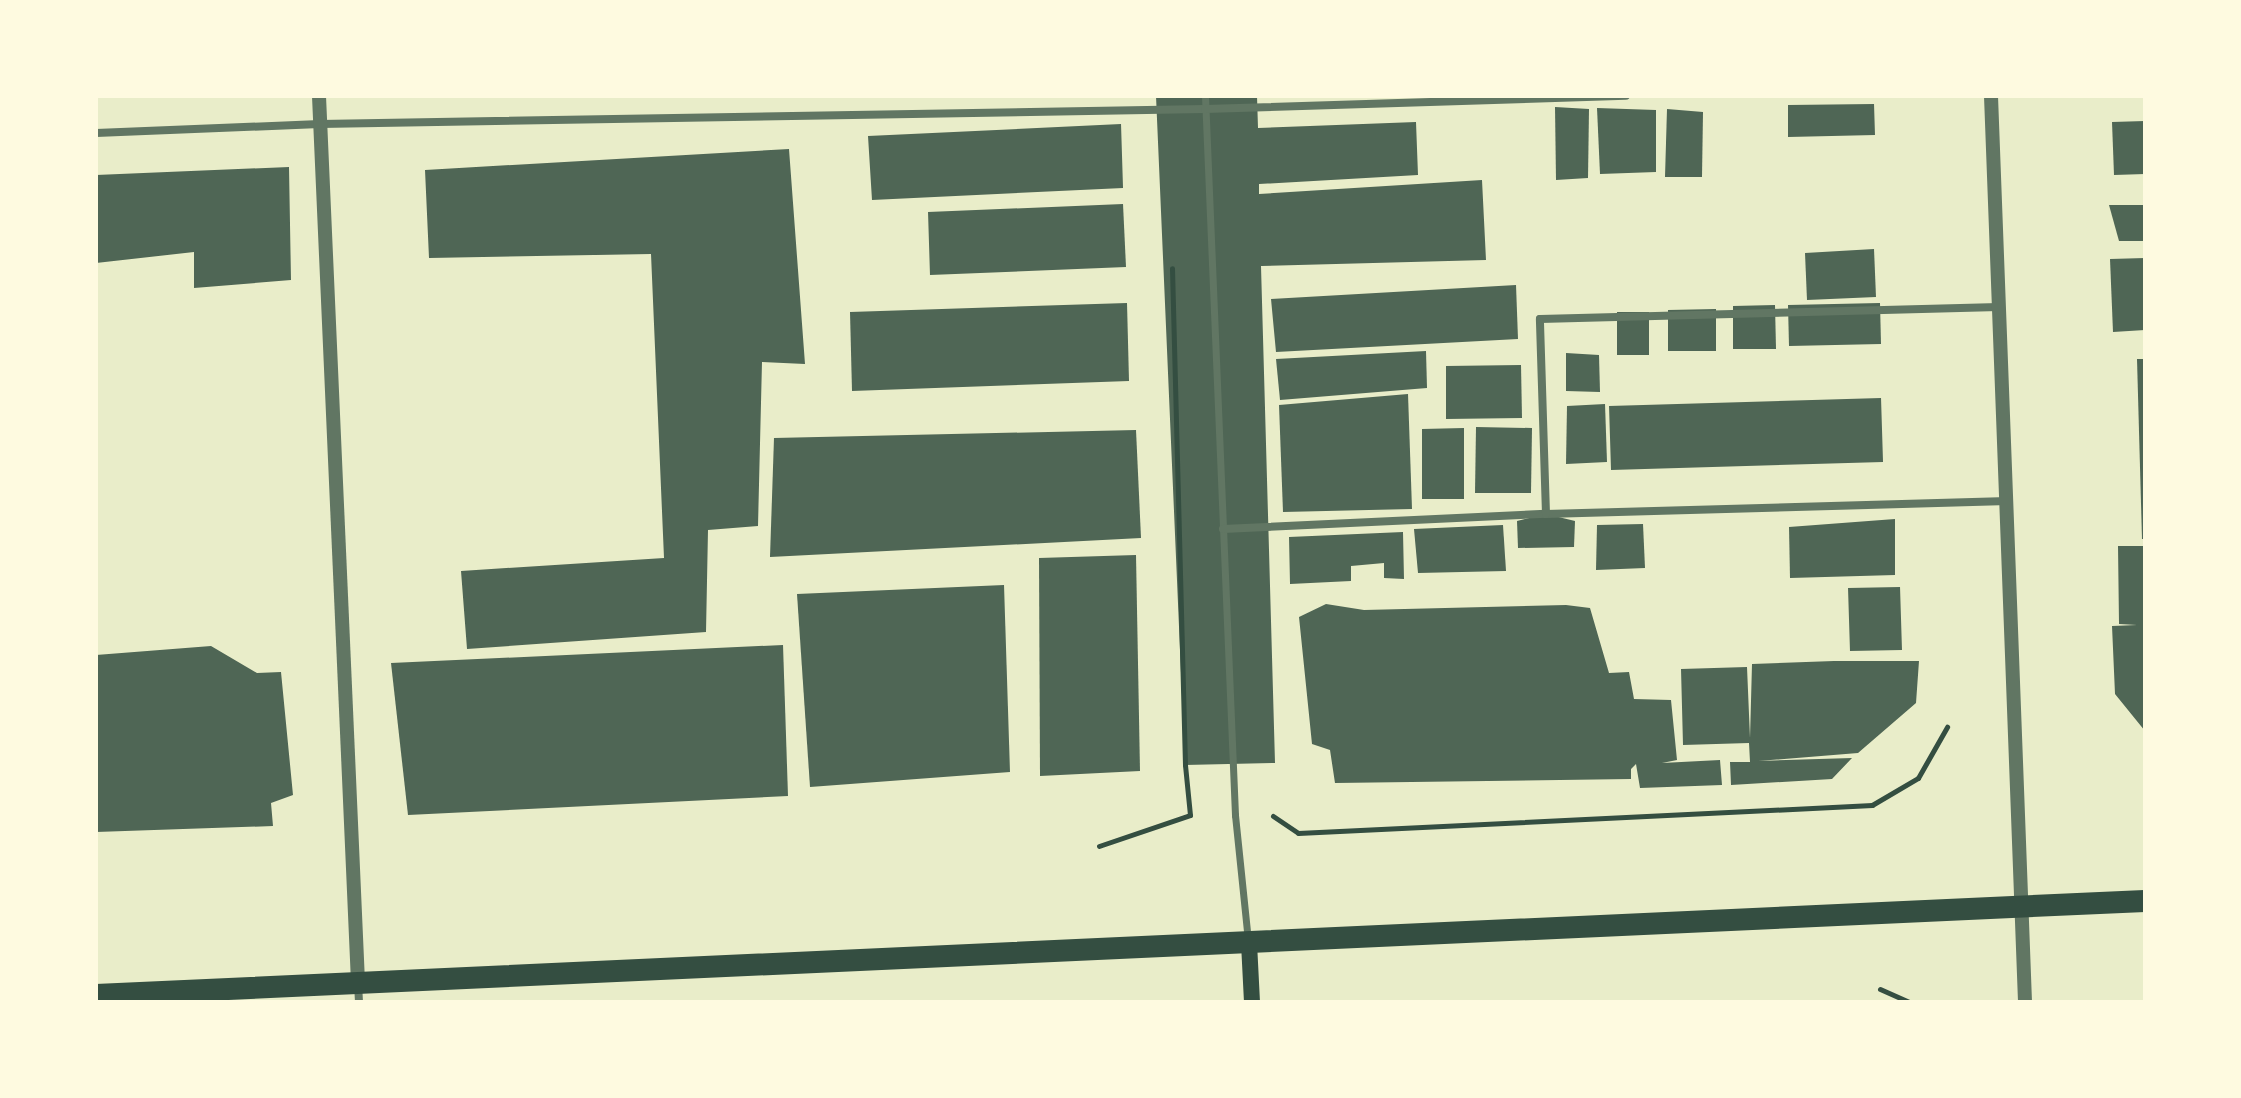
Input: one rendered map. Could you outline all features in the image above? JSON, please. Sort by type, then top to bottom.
[{"type":"highway","points":[[96,995],[359,992],[1249,943],[2145,901]]},
{"type":"main road","points":[[1249,943],[1252,1002]]},
{"type":"street","points":[[319,96],[359,992]]},
{"type":"street","points":[[1205,96],[1235,815],[1249,943]]},
{"type":"street","points":[[96,133],[320,124],[1205,109],[1626,96]]},
{"type":"street","points":[[1991,96],[2025,1002]]},
{"type":"street","points":[[1546,514],[1540,319],[1999,307]]},
{"type":"street","points":[[1223,529],[1546,514],[2008,501]]},
{"type":"path","points":[[1099,846],[1190,815],[1185,765],[1171,255]]},
{"type":"path","points":[[1266,811],[1298,833],[1872,805],[1918,778],[1947,727]]},
{"type":"path","points":[[1880,989],[1909,1002]]},
{"type":"building","points":[[1156,96],[1257,96],[1258,128],[1416,122],[1418,175],[1259,184],[1259,194],[1482,180],[1486,260],[1261,266],[1275,763],[1185,765]]},
{"type":"building","points":[[1874,104],[1875,135],[1788,137],[1788,105]]},
{"type":"building","points":[[1555,107],[1589,109],[1588,178],[1556,180]]},
{"type":"building","points":[[1597,108],[1656,110],[1656,172],[1600,174]]},
{"type":"building","points":[[1667,109],[1703,112],[1702,177],[1665,177]]},
{"type":"building","points":[[2145,121],[2145,174],[2114,175],[2112,122]]},
{"type":"building","points":[[1121,124],[1123,188],[872,200],[868,136]]},
{"type":"building","points":[[789,149],[805,364],[762,362],[758,526],[708,530],[706,632],[467,649],[461,571],[664,558],[651,254],[429,258],[425,170]]},
{"type":"building","points":[[289,167],[291,280],[194,288],[194,252],[96,263],[96,175]]},
{"type":"building","points":[[1123,204],[1126,267],[930,275],[928,212]]},
{"type":"building","points":[[2109,205],[2145,205],[2145,241],[2119,241]]},
{"type":"building","points":[[1874,249],[1876,297],[1807,300],[1805,253]]},
{"type":"building","points":[[2145,258],[2145,330],[2113,332],[2110,259]]},
{"type":"building","points":[[1516,285],[1518,339],[1276,352],[1271,299]]},
{"type":"building","points":[[1127,303],[1129,381],[852,391],[850,312]]},
{"type":"building","points":[[1880,303],[1881,344],[1789,346],[1788,305]]},
{"type":"building","points":[[1775,305],[1776,349],[1733,349],[1733,306]]},
{"type":"building","points":[[1716,309],[1716,351],[1668,351],[1668,310]]},
{"type":"building","points":[[1617,312],[1649,312],[1649,355],[1617,355]]},
{"type":"building","points":[[1426,351],[1427,388],[1280,400],[1276,359]]},
{"type":"building","points":[[1566,353],[1599,355],[1600,392],[1566,391]]},
{"type":"building","points":[[2137,359],[2145,359],[2145,539],[2142,539]]},
{"type":"building","points":[[1521,365],[1522,418],[1446,419],[1446,366]]},
{"type":"building","points":[[1408,394],[1412,509],[1283,512],[1279,405]]},
{"type":"building","points":[[1881,398],[1883,462],[1611,470],[1609,406]]},
{"type":"building","points":[[1605,404],[1607,462],[1566,464],[1567,406]]},
{"type":"building","points":[[1476,427],[1532,428],[1531,493],[1475,493]]},
{"type":"building","points":[[1464,428],[1464,499],[1422,499],[1422,429]]},
{"type":"building","points":[[1136,430],[1141,538],[770,557],[774,438]]},
{"type":"building","points":[[1546,514],[1575,521],[1574,547],[1518,548],[1517,521]]},
{"type":"building","points":[[1895,519],[1895,575],[1790,578],[1789,527]]},
{"type":"building","points":[[1643,524],[1645,568],[1596,570],[1597,525]]},
{"type":"building","points":[[1503,525],[1506,571],[1418,573],[1414,529]]},
{"type":"building","points":[[1403,532],[1404,579],[1384,578],[1384,563],[1351,566],[1351,581],[1290,584],[1289,537]]},
{"type":"building","points":[[2118,546],[2145,546],[2145,731],[2115,694],[2112,626],[2137,625],[2119,624]]},
{"type":"building","points":[[1136,555],[1140,771],[1040,776],[1039,558]]},
{"type":"building","points":[[1004,585],[1010,772],[810,787],[797,594]]},
{"type":"building","points":[[1900,587],[1902,650],[1850,651],[1848,588]]},
{"type":"building","points":[[1326,604],[1364,610],[1566,605],[1590,608],[1609,673],[1629,672],[1634,699],[1671,700],[1677,760],[1662,763],[1720,760],[1722,785],[1640,788],[1636,764],[1631,769],[1631,779],[1335,783],[1330,750],[1312,744],[1299,617]]},
{"type":"building","points":[[783,645],[788,796],[408,815],[391,663]]},
{"type":"building","points":[[211,646],[257,673],[281,672],[293,795],[271,803],[273,826],[96,832],[96,655]]},
{"type":"building","points":[[1919,661],[1916,703],[1858,753],[1758,761],[1852,758],[1832,779],[1731,785],[1730,762],[1750,762],[1749,743],[1683,745],[1681,669],[1747,667],[1750,738],[1752,664]]}]
